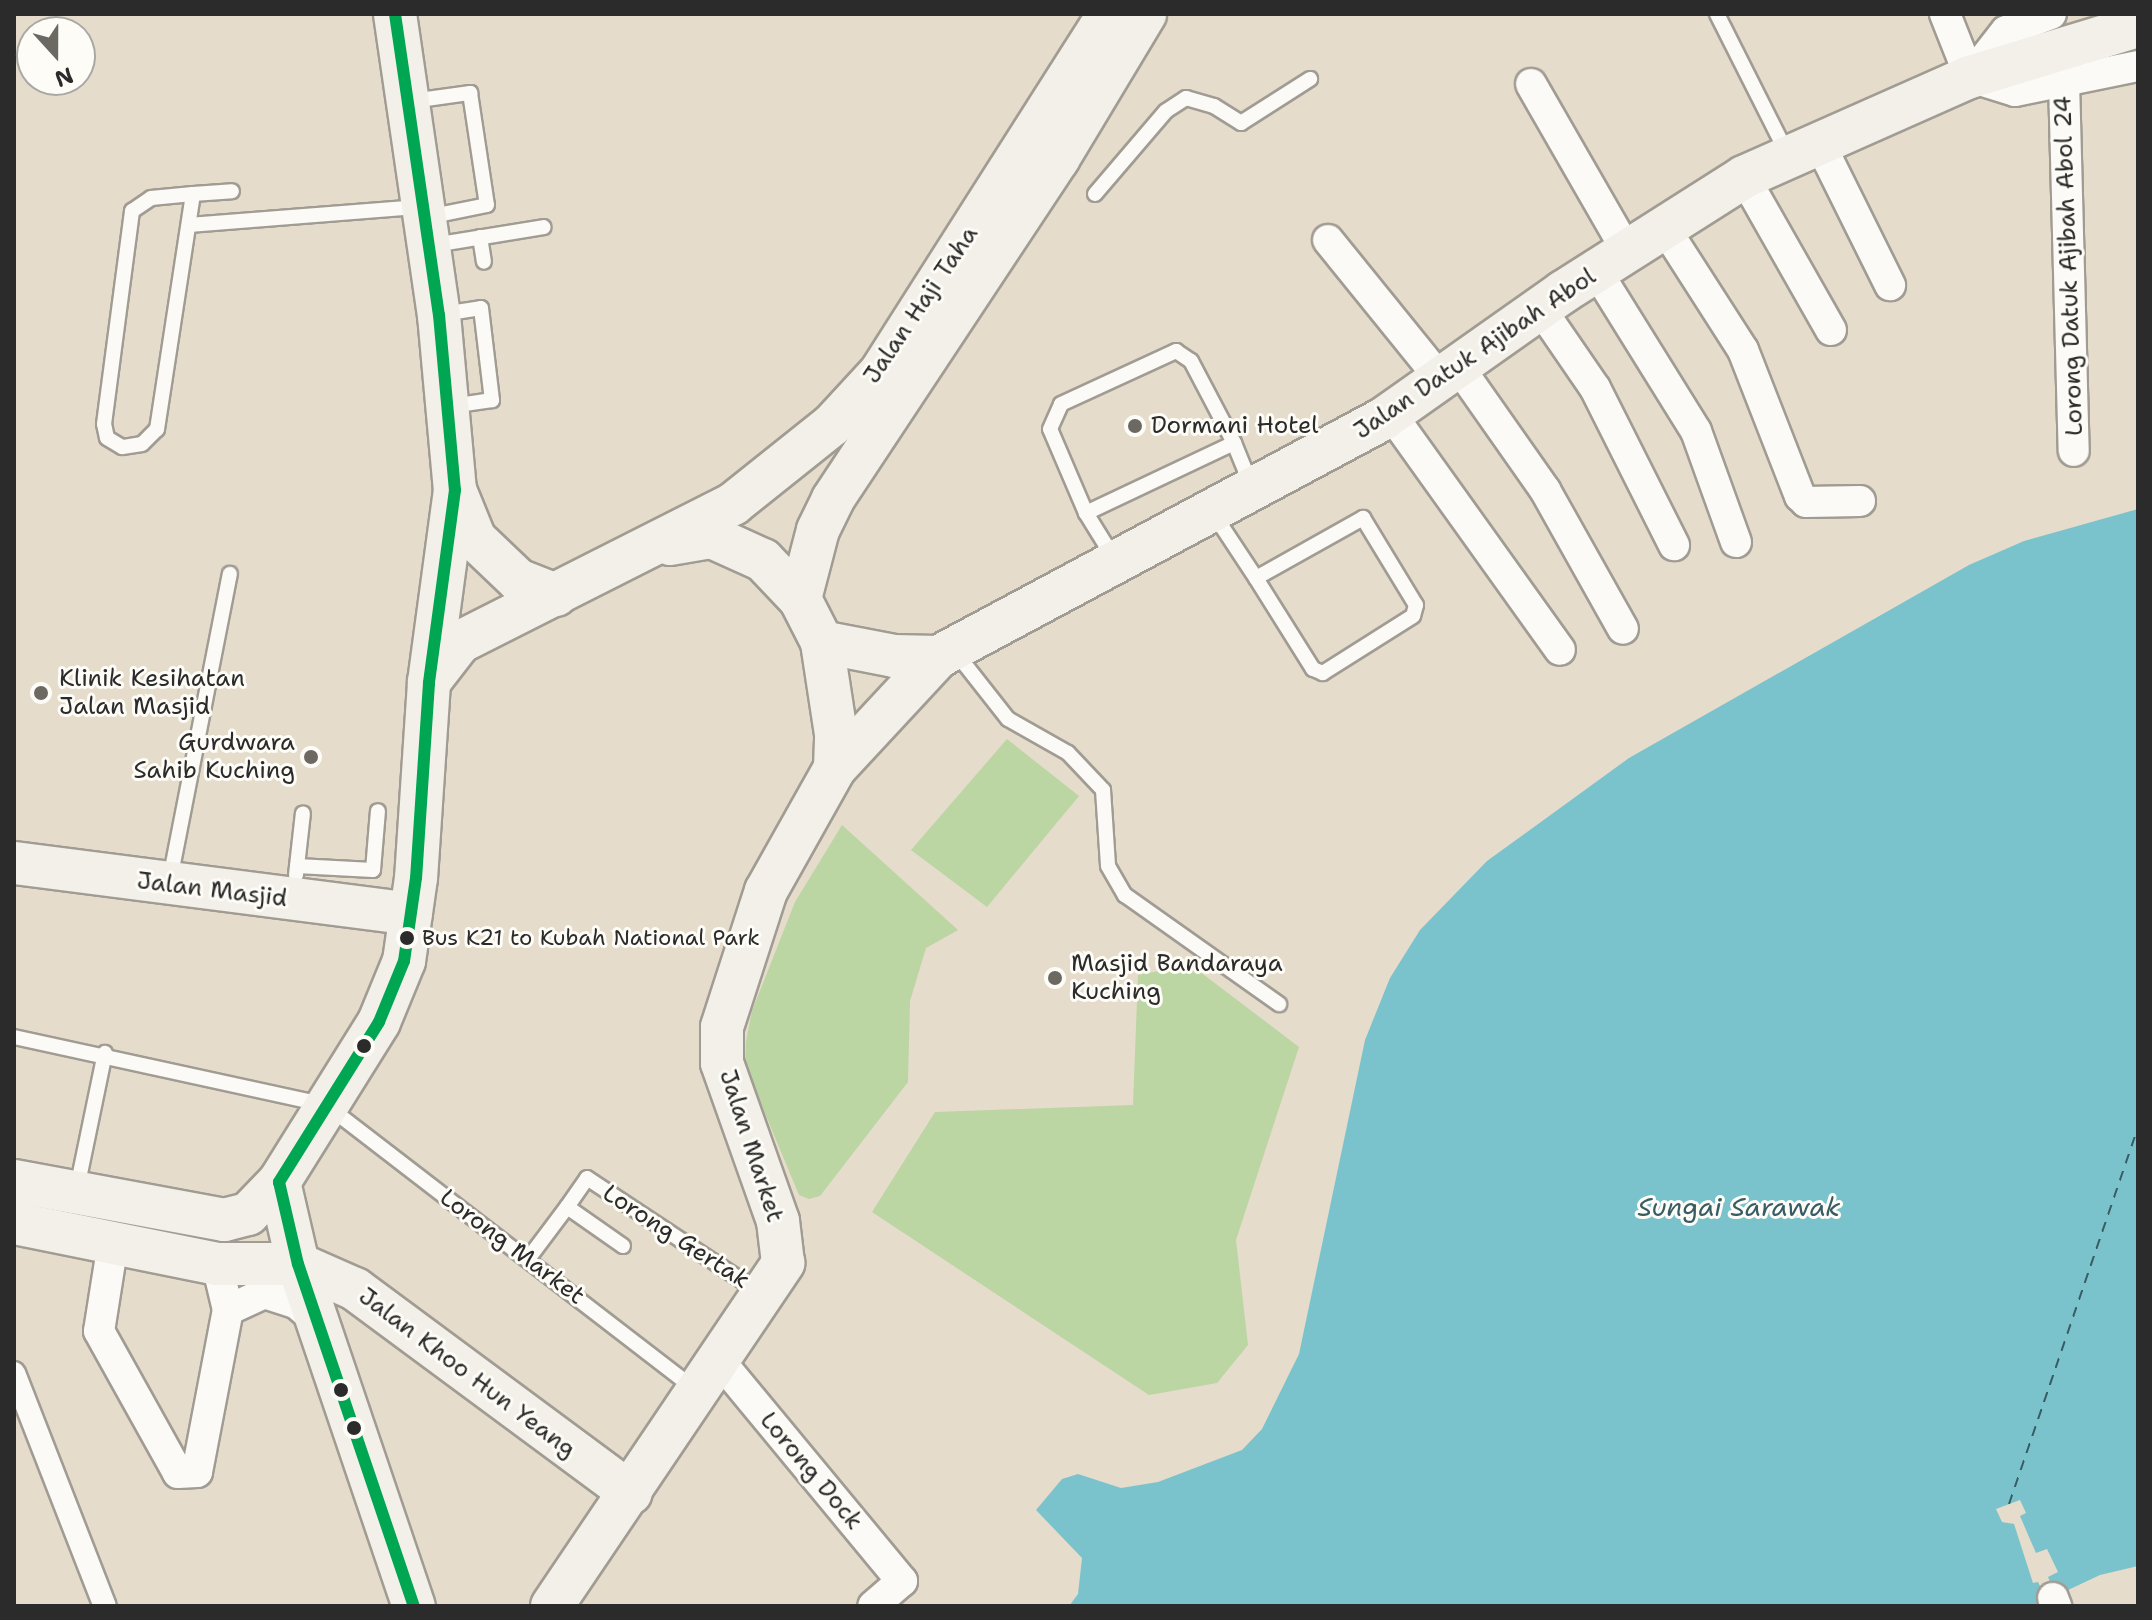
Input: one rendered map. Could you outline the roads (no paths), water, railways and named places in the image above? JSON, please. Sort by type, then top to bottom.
[{"type":"main road","points":[[14,1181],[224,1220],[248,1214],[279,1182],[379,1022],[404,961],[411,914],[429,683],[455,490],[450,406],[439,315],[395,14]]},
{"type":"main road","name":"Jalan Haji Taha","points":[[429,683],[460,642],[657,546],[743,496],[832,425],[880,373],[1109,14]]},
{"type":"main road","name":"Jalan Haji Taha","points":[[800,599],[818,530],[833,499],[1058,159],[1145,14]]},
{"type":"main road","name":"Jalan Datuk Ajibah Abol","points":[[835,768],[945,653],[1254,492],[1391,414],[1451,375],[1540,308],[1744,177],[1970,77],[2138,26]]},
{"type":"main road","points":[[455,490],[475,539],[518,580],[556,595]]},
{"type":"main road","points":[[657,546],[712,537],[763,560],[800,599],[822,642]]},
{"type":"main road","name":"Jalan Datuk Ajibah Abol","points":[[822,642],[894,656],[945,653]]},
{"type":"main road","name":"Jalan Market","points":[[552,1606],[631,1493],[783,1263],[778,1221],[722,1063],[722,1027],[766,891],[835,768],[836,734],[822,642]]},
{"type":"main road","name":"Jalan Masjid","points":[[14,863],[168,887],[295,883],[411,914]]},
{"type":"main road","points":[[279,1182],[298,1264],[414,1606]]},
{"type":"main road","name":"Jalan Khoo Hun Yeang","points":[[14,1223],[217,1264],[298,1264],[355,1289],[631,1493]]},
{"type":"main road","points":[[317,1321],[326,1300],[355,1289]]},
{"type":"street","points":[[1970,77],[2006,31],[2051,14]]},
{"type":"street","points":[[1946,16],[1970,77]]},
{"type":"street","points":[[1970,77],[2015,91],[2138,66]]},
{"type":"street","name":"Lorong Datuk Ajibah Abol 24","points":[[2064,81],[2074,451]]},
{"type":"street","points":[[1531,84],[1612,261],[1696,431],[1736,542]]},
{"type":"street","points":[[1804,149],[1890,285]]},
{"type":"street","points":[[1744,177],[1831,330]]},
{"type":"street","points":[[1664,227],[1743,350],[1800,496],[1806,502],[1860,501]]},
{"type":"street","points":[[1328,240],[1451,375],[1545,490],[1623,629]]},
{"type":"street","points":[[1540,308],[1595,388],[1674,545]]},
{"type":"street","points":[[1391,414],[1560,650]]},
{"type":"street","points":[[113,1243],[99,1331],[178,1473],[197,1472],[228,1310],[217,1264]]},
{"type":"street","points":[[228,1310],[264,1293],[297,1304],[317,1321]]},
{"type":"street","points":[[14,1373],[105,1606]]},
{"type":"street","name":"Lorong Dock","points":[[708,1375],[902,1581],[873,1606]]},
{"type":"lane","points":[[1717,14],[1804,149]]},
{"type":"lane","points":[[1095,194],[1166,111],[1186,98],[1214,106],[1241,123],[1310,79]]},
{"type":"lane","points":[[408,101],[470,93],[475,121],[487,205],[426,223]]},
{"type":"lane","points":[[193,194],[157,429],[142,444],[113,444],[104,424],[132,211],[151,198],[193,194],[232,191]]},
{"type":"lane","points":[[189,225],[426,223],[480,237],[544,227]]},
{"type":"lane","points":[[480,237],[484,262]]},
{"type":"lane","points":[[1117,563],[1086,513],[1050,429],[1061,404],[1074,397],[1176,351],[1191,361],[1234,443],[1254,492]]},
{"type":"lane","points":[[1086,513],[1234,443]]},
{"type":"lane","points":[[1213,513],[1313,669],[1323,673],[1413,616],[1416,605],[1371,523],[1363,518],[1256,578]]},
{"type":"lane","points":[[168,887],[230,574]]},
{"type":"lane","points":[[945,653],[1008,719],[1068,753],[1103,790],[1108,866],[1125,895],[1279,1004]]},
{"type":"lane","points":[[303,813],[295,883],[373,870],[378,811]]},
{"type":"lane","points":[[14,1037],[105,1053],[326,1105]]},
{"type":"lane","points":[[76,1192],[105,1053]]},
{"type":"lane","name":"Lorong Market","points":[[326,1105],[528,1259],[708,1375]]},
{"type":"lane","name":"Lorong Gertak","points":[[567,1207],[587,1178],[764,1295]]},
{"type":"lane","points":[[528,1259],[567,1207],[623,1246]]},
{"type":"water","name":"Sungai Sarawak","points":[[2138,509],[2138,1566],[2100,1575],[2034,1606],[1069,1606],[1078,1594],[1082,1558],[1036,1510],[1062,1479],[1078,1474],[1121,1488],[1158,1482],[1242,1450],[1262,1429],[1299,1354],[1365,1040],[1390,978],[1420,930],[1487,861],[1629,758],[1969,565],[2024,541]]},
{"type":"place","name":"Dormani Hotel","points":[[1135,426]]},
{"type":"place","name":"Klinik Kesihatan Jalan Masjid","points":[[41,693]]},
{"type":"place","name":"Gurdwara Sahib Kuching","points":[[311,757]]},
{"type":"place","name":"Bus K21 to Kubah National Park","points":[[407,938]]},
{"type":"place","name":"Masjid Bandaraya Kuching","points":[[1055,978]]}]
